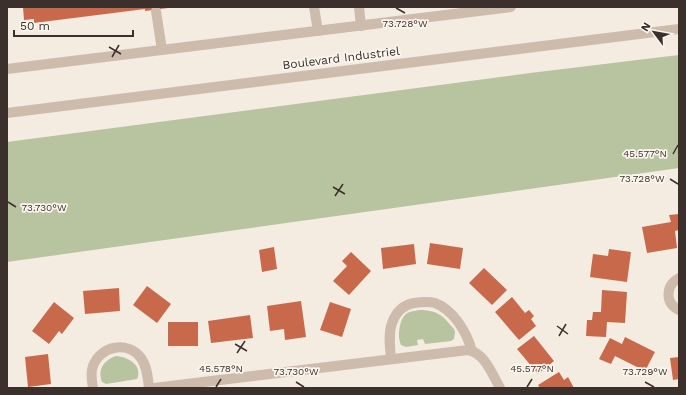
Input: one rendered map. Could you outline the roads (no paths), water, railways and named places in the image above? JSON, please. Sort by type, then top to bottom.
[{"type":"street","points":[[314,7],[318,31]]},
{"type":"street","points":[[359,7],[361,26]]},
{"type":"street","points":[[7,69],[361,26],[478,9],[511,7]]},
{"type":"street","points":[[156,11],[162,50]]},
{"type":"street","name":"Boulevard Industriel","points":[[7,113],[679,29]]},
{"type":"street","points":[[679,278],[672,284],[668,294],[671,304],[679,310]]},
{"type":"street","points":[[392,359],[390,336],[391,327],[395,317],[404,306],[422,302],[436,304],[449,312],[464,331],[472,351]]},
{"type":"street","points":[[93,388],[92,371],[97,358],[110,349],[119,347],[129,349],[141,358],[147,372],[149,388]]},
{"type":"street","points":[[154,388],[456,350],[472,351],[479,354],[486,362],[500,388]]}]
